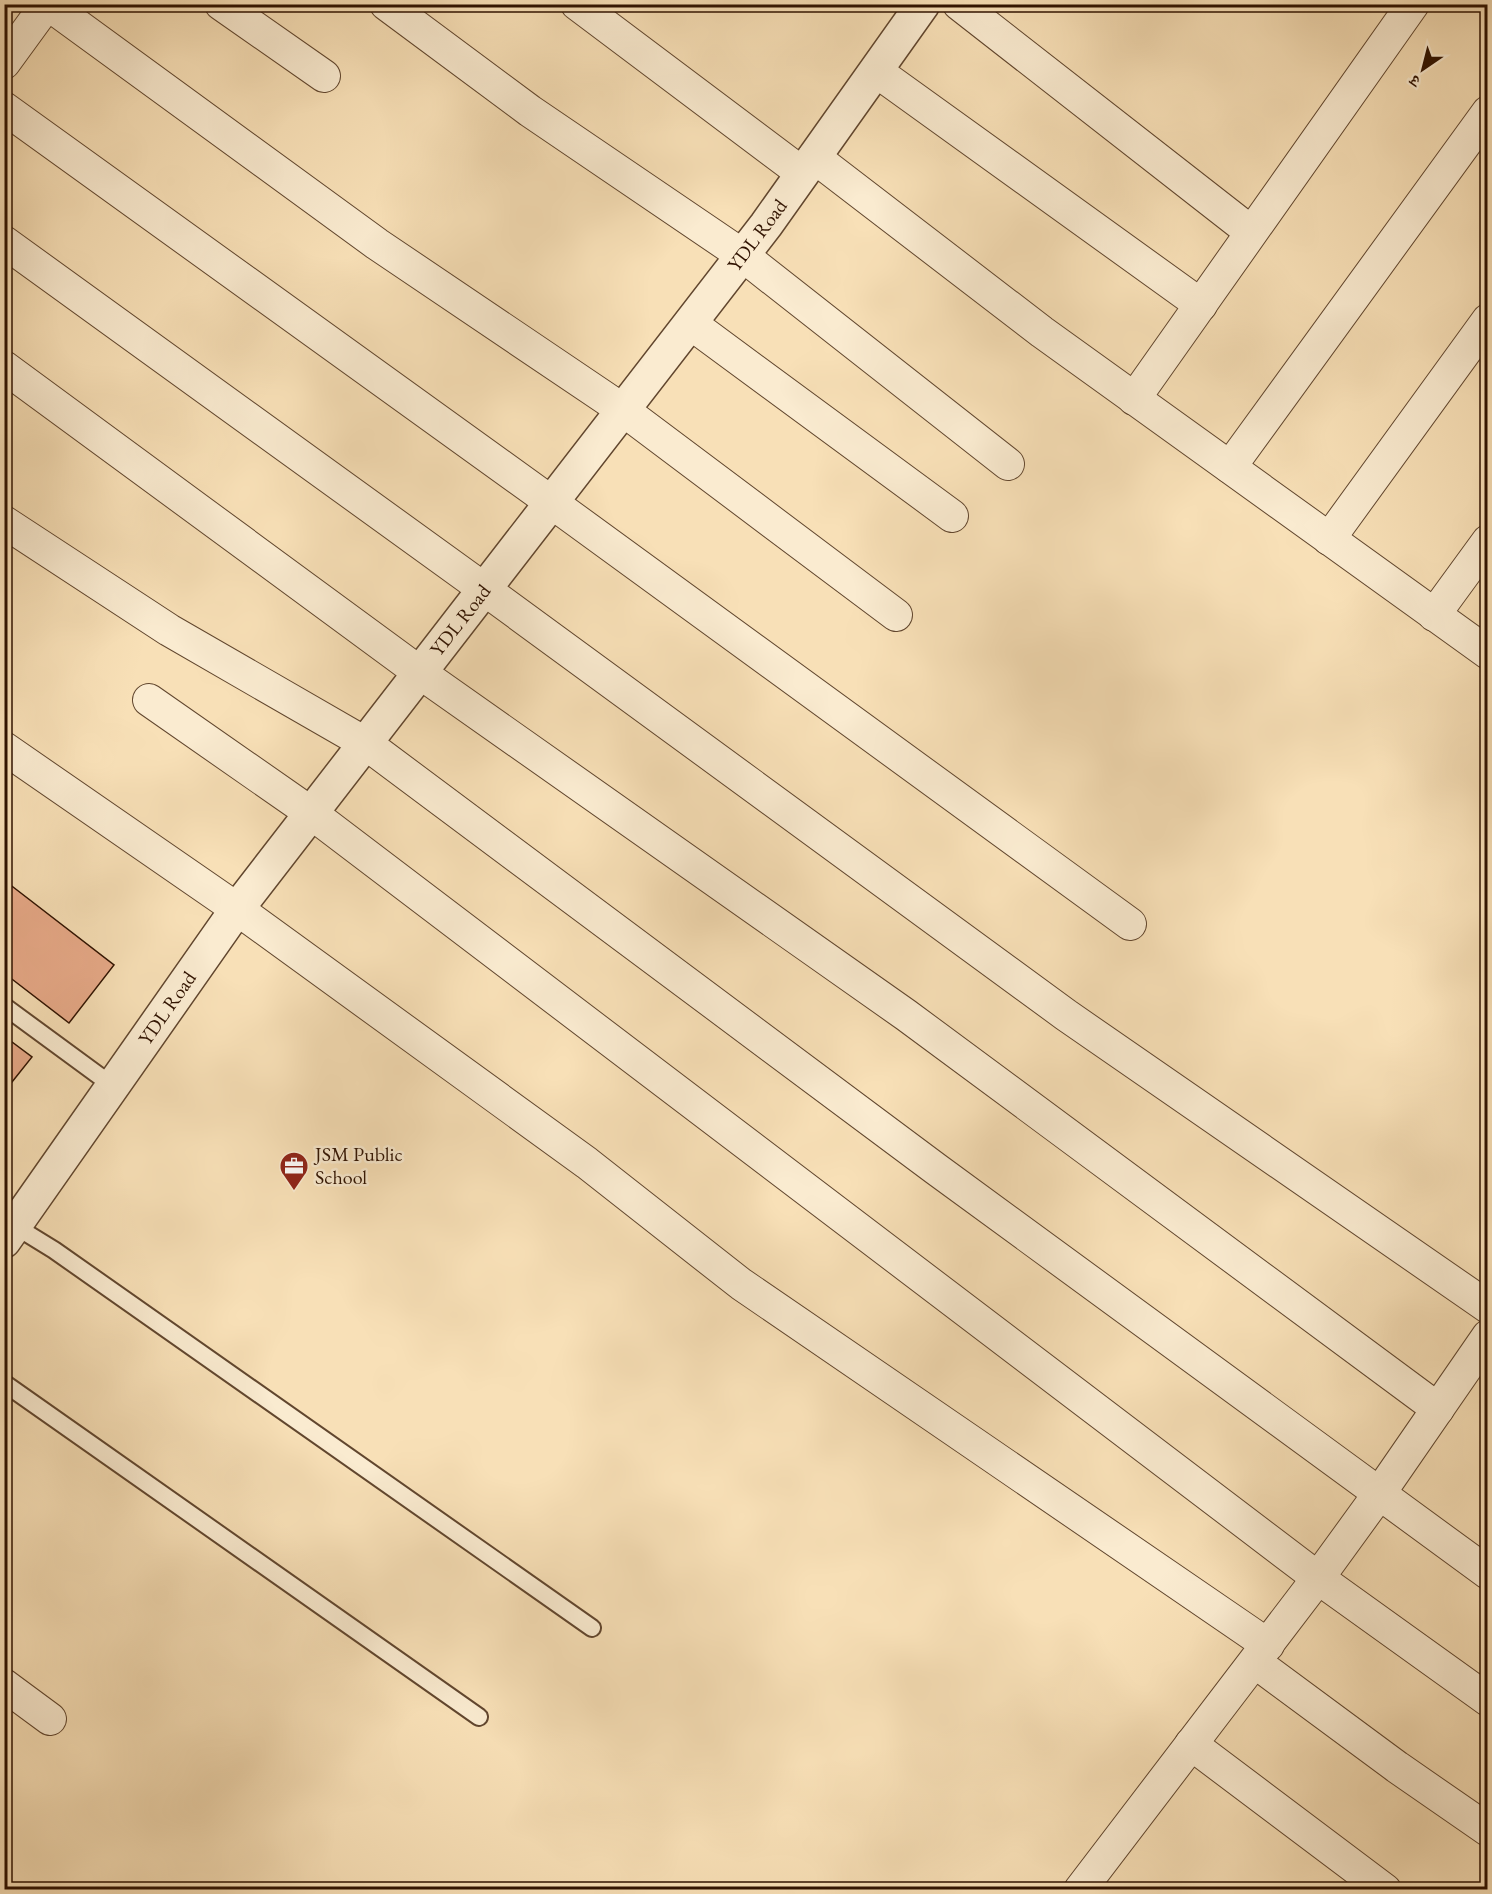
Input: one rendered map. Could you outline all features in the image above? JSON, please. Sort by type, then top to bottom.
[{"type":"street","points":[[4,63],[47,4],[377,244],[623,410],[896,615]]},
{"type":"street","points":[[221,4],[324,76]]},
{"type":"street","points":[[386,4],[530,111],[742,255],[1008,464]]},
{"type":"street","points":[[577,4],[808,165],[1488,653]]},
{"type":"street","name":"YDL Road","points":[[10,1234],[237,909],[742,255],[923,4]]},
{"type":"street","points":[[959,4],[1251,232]]},
{"type":"street","points":[[1134,399],[1413,4]]},
{"type":"street","points":[[876,71],[1201,305]]},
{"type":"street","points":[[4,108],[552,502],[1130,924]]},
{"type":"street","points":[[1230,467],[1488,112]]},
{"type":"street","points":[[4,242],[484,589],[1066,1015],[1488,1307]]},
{"type":"street","points":[[1329,539],[1488,320]]},
{"type":"street","points":[[690,323],[951,516]]},
{"type":"street","points":[[4,367],[419,672],[906,1015],[1438,1409]]},
{"type":"street","points":[[4,522],[169,630],[365,743],[936,1169],[1488,1573]]},
{"type":"street","points":[[1434,615],[1488,541]]},
{"type":"street","points":[[148,700],[311,813],[1318,1578],[1488,1700]]},
{"type":"street","points":[[4,748],[237,909],[587,1163],[741,1284],[1262,1653],[1397,1767],[1488,1830]]},
{"type":"street","points":[[1080,1890],[1318,1578],[1488,1336]]},
{"type":"street","points":[[4,1684],[50,1719]]},
{"type":"street","points":[[1191,1744],[1385,1890]]},
{"type":"lane","points":[[4,1006],[112,1086]]},
{"type":"lane","points":[[10,1234],[54,1250],[592,1628]]},
{"type":"lane","points":[[4,1383],[480,1717]]},
{"type":"building","points":[[4,880],[114,965],[69,1023],[4,973]]},
{"type":"building","points":[[4,1036],[32,1057],[4,1092]]},
{"type":"place","name":"JSM Public School","points":[[294,1192]]}]
